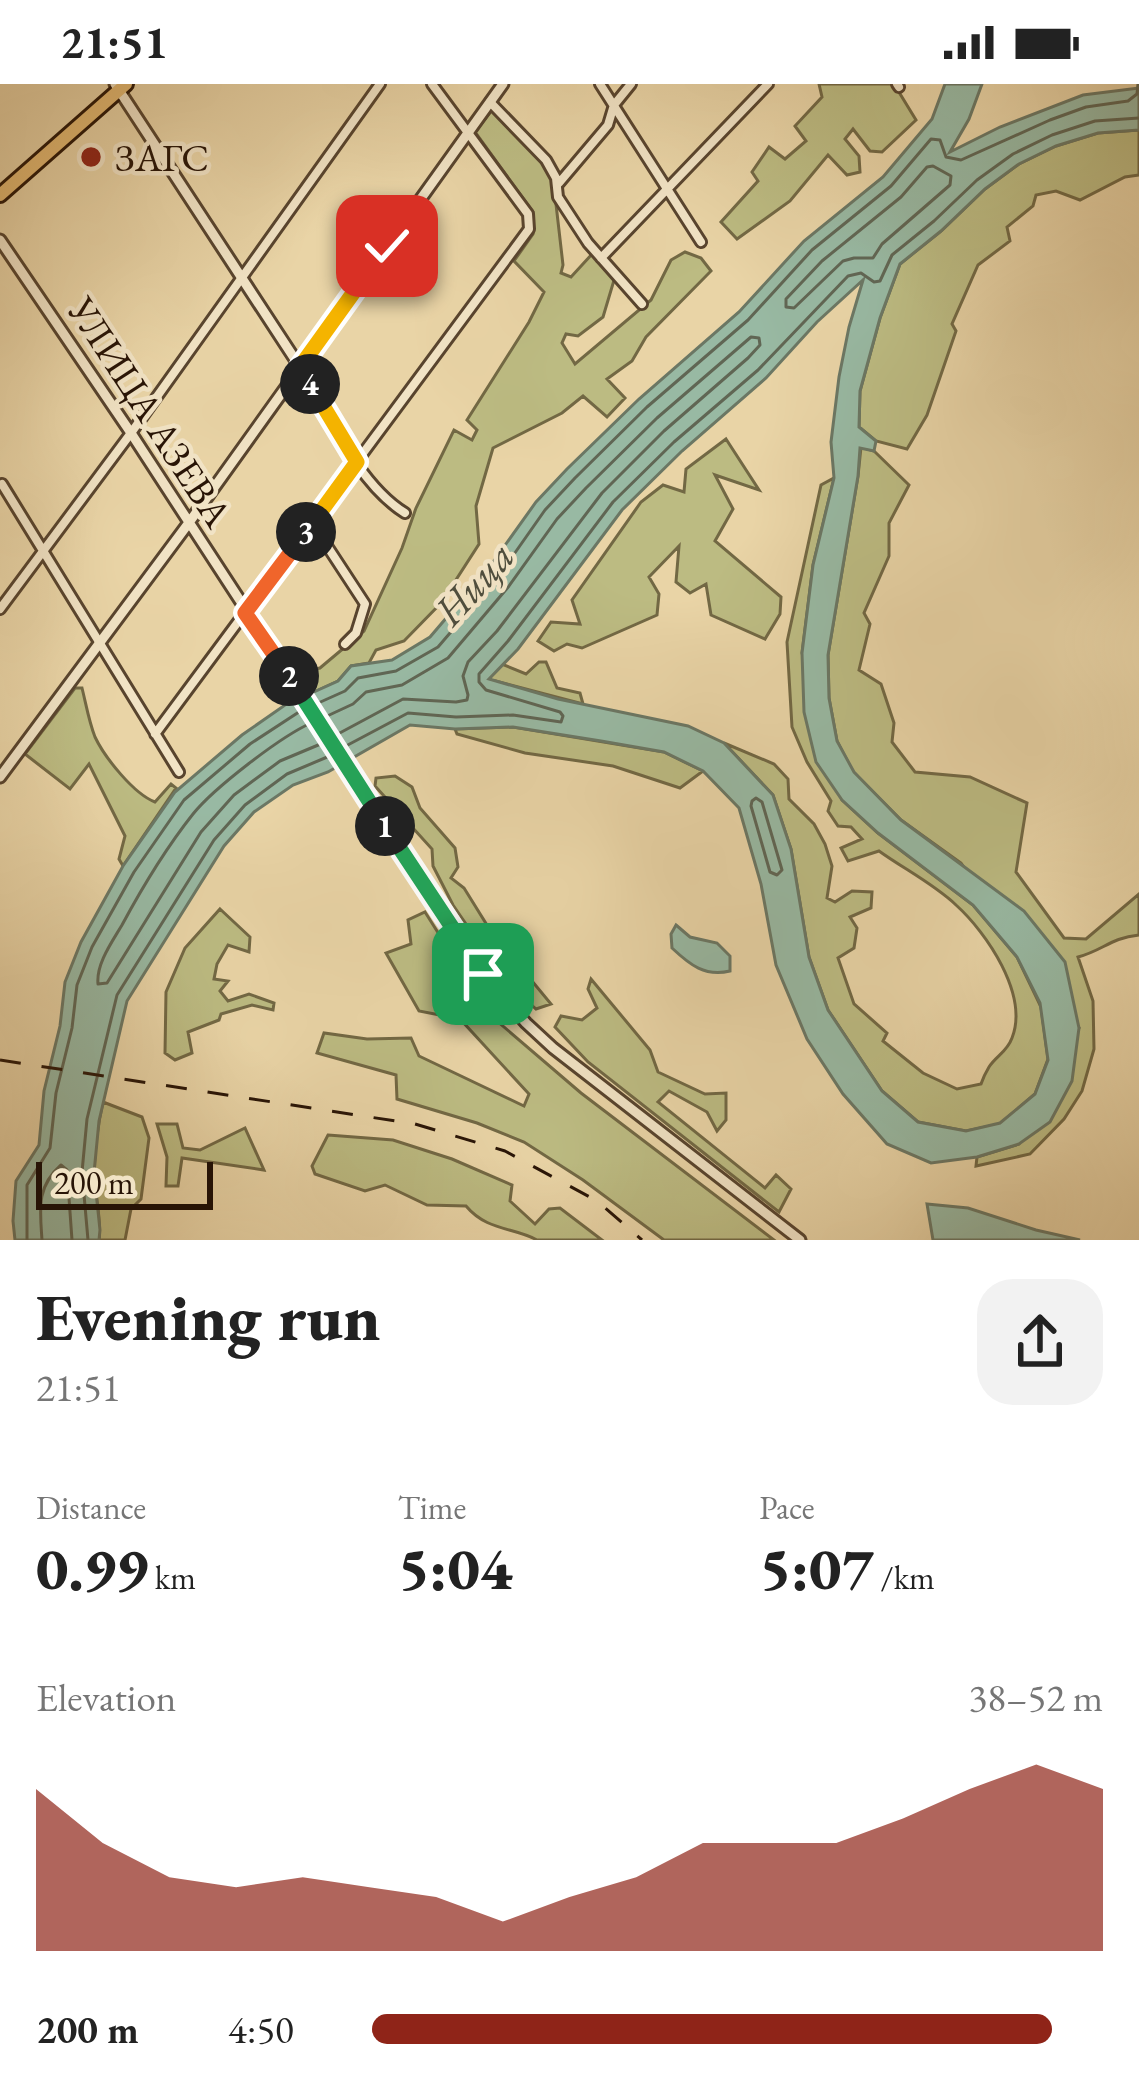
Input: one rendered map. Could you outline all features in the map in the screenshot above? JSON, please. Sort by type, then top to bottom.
[{"type":"main road","points":[[0,195],[120,86]]},
{"type":"street","points":[[0,609],[380,84]]},
{"type":"street","points":[[155,734],[529,229],[528,214],[432,84]]},
{"type":"street","points":[[601,84],[700,242]]},
{"type":"street","points":[[557,186],[608,125],[614,105],[631,84]]},
{"type":"street","points":[[601,258],[768,84]]},
{"type":"street","points":[[1,772],[188,524],[500,85]]},
{"type":"street","points":[[120,86],[357,462],[386,502],[405,513]]},
{"type":"street","points":[[490,102],[545,160],[556,178],[558,197],[588,244],[642,304]]},
{"type":"street","name":"УЛИЦА АЗЕВА","points":[[0,241],[483,974],[553,1048],[800,1240]]},
{"type":"street","points":[[2,484],[179,772]]},
{"type":"street","points":[[312,523],[365,604],[361,623],[345,644]]},
{"type":"shaded area","points":[[819,84],[894,84],[916,120],[882,152],[870,151],[853,129],[845,139],[859,156],[860,172],[847,175],[828,155],[790,201],[737,239],[721,222],[758,181],[752,172],[769,147],[785,159],[806,141],[795,126],[822,97]]},
{"type":"shaded area","points":[[492,110],[544,162],[553,178],[561,273],[571,277],[593,253],[615,277],[603,317],[578,336],[566,334],[562,343],[575,364],[651,300],[671,260],[685,252],[701,258],[711,271],[646,337],[632,361],[607,379],[625,398],[607,417],[583,396],[562,413],[493,448],[476,506],[479,544],[441,603],[404,641],[376,650],[369,663],[351,666],[338,681],[310,694],[298,677],[303,671],[320,668],[364,631],[454,430],[472,440],[477,430],[467,420],[544,292],[514,261],[533,234],[533,212],[475,132]]},
{"type":"shaded area","points":[[1139,130],[1139,175],[1125,177],[1080,200],[1056,191],[1036,195],[1033,206],[1007,227],[1010,241],[978,265],[952,324],[956,331],[927,415],[907,449],[876,441],[859,427],[860,391],[900,264],[1019,164],[1098,133]]},
{"type":"shaded area","points":[[726,439],[759,490],[715,475],[733,509],[715,541],[781,597],[780,614],[765,639],[711,615],[706,584],[690,593],[676,582],[679,546],[649,577],[659,594],[657,615],[582,648],[567,644],[554,651],[538,641],[551,622],[580,624],[572,600],[641,502],[663,485],[684,492],[686,469]]},
{"type":"shaded area","points":[[861,447],[874,451],[909,485],[889,523],[889,556],[864,613],[870,624],[859,670],[881,684],[894,723],[892,742],[915,772],[970,777],[1027,803],[1016,872],[1064,938],[1086,939],[1139,894],[1139,935],[1078,957],[1093,1001],[1094,1049],[1082,1091],[1064,1119],[1030,1154],[976,1166],[977,1157],[1019,1144],[1079,1028],[961,863],[901,820],[853,772],[837,741],[828,655]]},
{"type":"shaded area","points":[[834,478],[813,565],[802,653],[842,800],[973,905],[1017,957],[1041,1007],[1048,1059],[1035,1094],[1000,1124],[966,1131],[918,1122],[882,1091],[828,1010],[809,957],[791,849],[773,795],[724,743],[774,764],[788,779],[789,799],[814,824],[825,844],[832,866],[827,898],[835,902],[852,891],[872,892],[871,908],[850,917],[857,928],[854,948],[838,958],[854,1004],[887,1033],[883,1041],[923,1073],[957,1089],[981,1084],[1010,1043],[1016,1021],[1002,966],[968,917],[929,883],[879,851],[848,861],[841,848],[862,839],[851,827],[838,826],[828,811],[831,801],[792,727],[787,642],[821,485]]},
{"type":"shaded area","points":[[539,662],[546,662],[557,688],[580,693],[583,704],[488,679],[502,664],[526,674]]},
{"type":"shaded area","points":[[75,688],[82,688],[95,737],[129,783],[155,802],[171,784],[176,788],[123,866],[119,859],[125,836],[89,764],[70,789],[25,754]]},
{"type":"shaded area","points":[[513,727],[664,752],[703,771],[680,788],[613,766],[525,753],[457,734],[455,729]]},
{"type":"shaded area","points":[[395,776],[412,787],[420,808],[455,848],[458,867],[451,878],[464,888],[505,954],[551,1004],[536,1009],[505,981],[453,905],[433,866],[432,849],[375,786],[376,778]]},
{"type":"shaded area","points":[[220,909],[250,937],[249,952],[228,945],[217,964],[214,979],[228,981],[220,991],[228,1001],[249,994],[274,1003],[273,1010],[252,1005],[221,1014],[219,1020],[188,1032],[192,1053],[175,1060],[165,1053],[166,992],[185,948]]},
{"type":"shaded area","points":[[425,912],[490,1015],[581,1093],[774,1240],[664,1240],[524,1142],[397,1099],[396,1075],[317,1053],[324,1033],[411,1038],[419,1056],[524,1106],[529,1094],[460,1019],[419,1011],[386,953],[411,944],[408,920]]},
{"type":"shaded area","points":[[591,979],[650,1050],[658,1072],[705,1094],[726,1093],[726,1120],[717,1131],[707,1112],[669,1091],[658,1102],[765,1188],[776,1175],[791,1189],[779,1212],[588,1062],[555,1027],[561,1016],[582,1020],[597,1008],[588,989]]},
{"type":"shaded area","points":[[103,1102],[142,1117],[149,1138],[141,1199],[131,1209],[125,1240],[99,1240],[94,1171]]},
{"type":"shaded area","points":[[157,1124],[177,1124],[183,1148],[200,1150],[245,1128],[264,1170],[182,1158],[178,1186],[166,1186],[167,1157]]},
{"type":"shaded area","points":[[328,1135],[393,1140],[452,1159],[512,1185],[510,1201],[535,1224],[549,1209],[560,1208],[602,1240],[537,1240],[491,1224],[466,1206],[427,1205],[385,1185],[365,1191],[315,1174],[312,1166]]},
{"type":"water","points":[[945,84],[982,84],[950,152],[1083,95],[1139,88],[1139,130],[1098,133],[1019,164],[900,264],[860,391],[859,427],[876,441],[874,451],[860,448],[828,655],[837,741],[854,772],[901,820],[1024,911],[1065,962],[1079,1028],[1072,1081],[1050,1122],[1019,1144],[977,1157],[931,1163],[887,1144],[843,1094],[807,1039],[776,965],[761,884],[739,808],[703,771],[664,752],[513,727],[410,725],[328,772],[293,785],[254,812],[224,846],[127,1001],[99,1121],[94,1173],[99,1240],[15,1240],[16,1181],[39,1145],[65,982],[123,866],[175,792],[285,705],[338,681],[351,666],[392,660],[430,637],[567,469],[739,312],[804,241],[883,177],[932,119]],"holes":[[[863,280],[849,327],[831,442],[834,478],[813,565],[802,653],[804,712],[816,762],[842,800],[973,905],[1017,957],[1040,1003],[1048,1060],[1035,1094],[1000,1123],[966,1131],[918,1122],[882,1091],[828,1010],[809,957],[791,849],[773,795],[724,743],[688,726],[558,699],[489,679],[518,649],[622,510],[766,378]]]},
{"type":"water","points":[[676,925],[690,937],[717,943],[730,956],[730,971],[705,971],[679,954],[672,948]]},
{"type":"water","points":[[927,1204],[968,1208],[1080,1240],[933,1240]]},
{"type":"railway","points":[[0,1060],[415,1124],[505,1151],[597,1201],[642,1240]]},
{"type":"place","name":"ЗАГС","points":[[91,157]]},
{"type":"route","points":[[387,246],[300,367],[357,462],[245,613],[483,974]]},
{"type":"water label","name":"Ница","points":[[474,583]]}]
